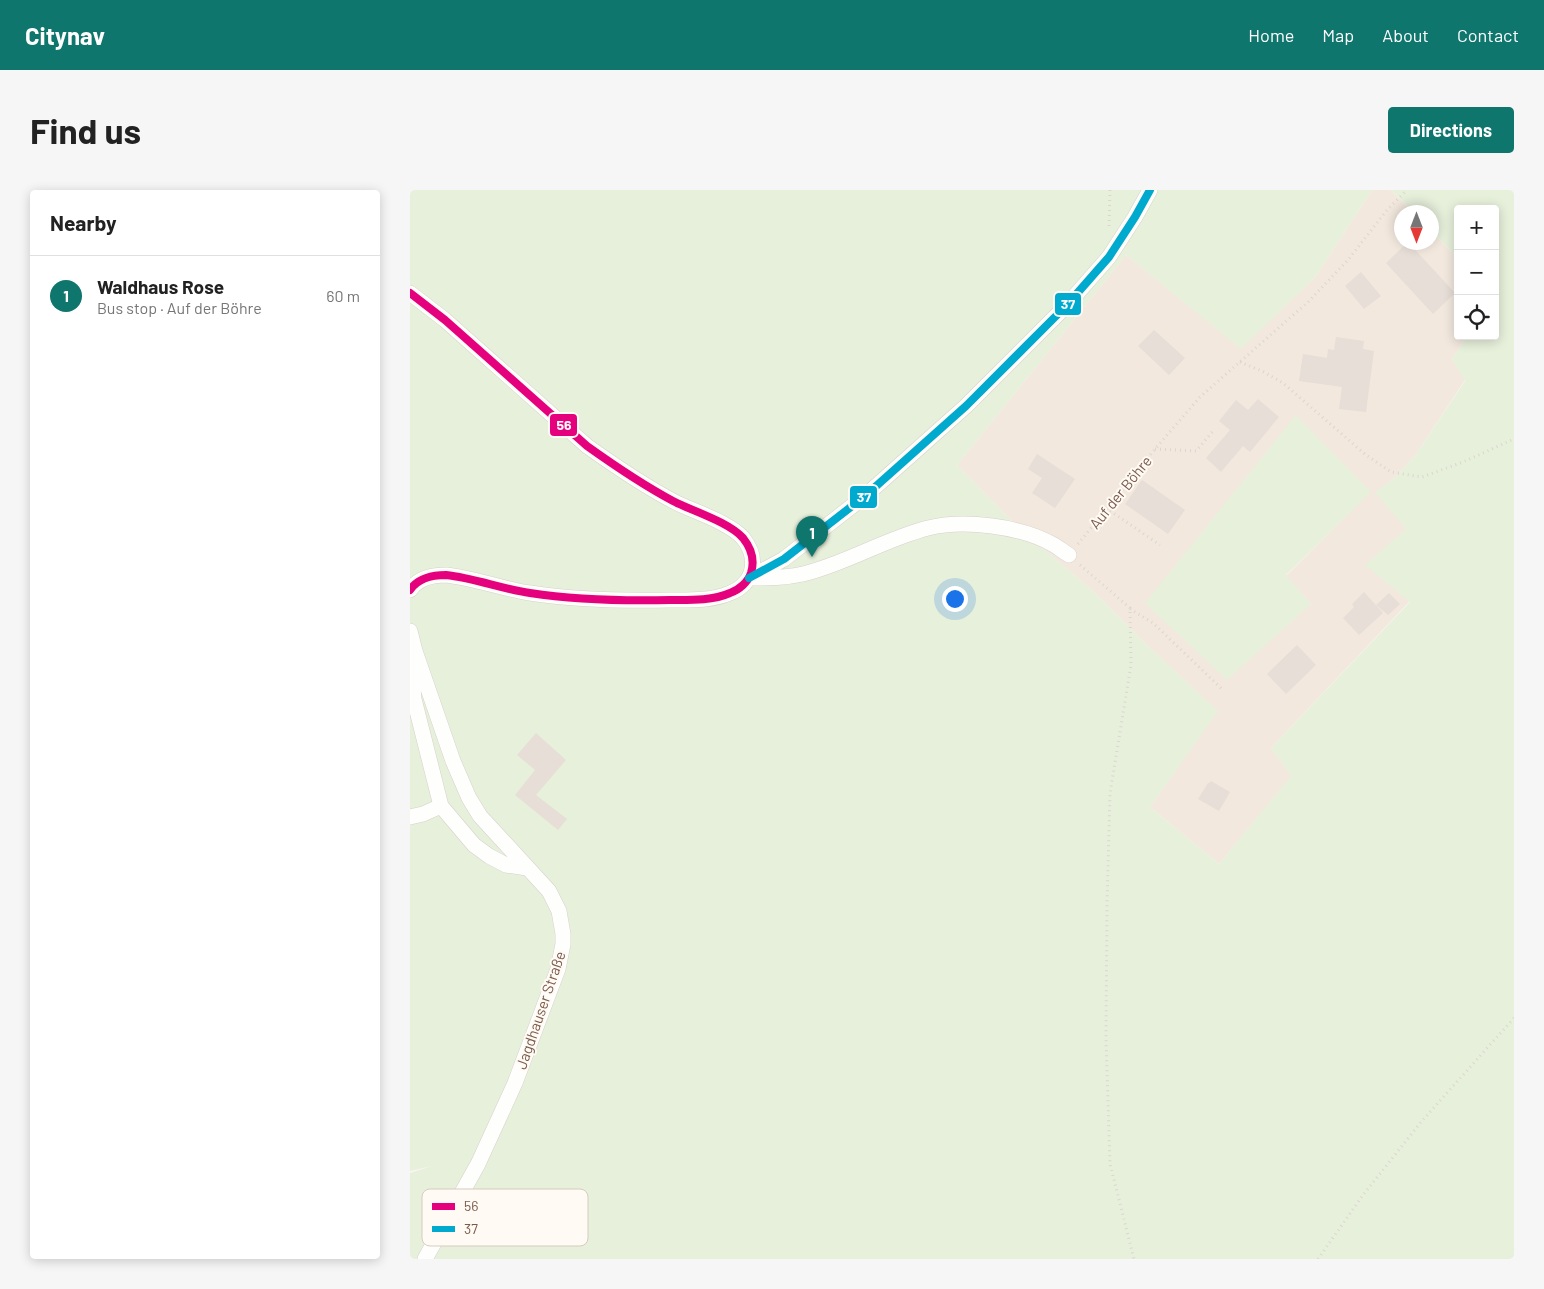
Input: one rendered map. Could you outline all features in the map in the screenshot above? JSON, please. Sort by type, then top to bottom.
[{"type":"street","points":[[410,590],[414,584],[424,578],[437,575],[446,575],[531,593],[586,598],[651,601],[684,600],[730,593],[738,589],[749,578],[784,559],[865,496],[966,406],[1066,306],[1109,257],[1150,190]]},
{"type":"street","points":[[410,293],[445,320],[587,446],[661,494],[738,532],[750,548],[752,566],[749,578]]},
{"type":"street","points":[[749,578],[778,578],[804,574],[910,534],[944,525],[996,526],[1030,535],[1053,544],[1069,555]]},
{"type":"street","name":"Jagdhauser Straße","points":[[410,631],[415,651],[453,761],[469,798],[480,816],[549,891],[562,922],[563,944],[558,969],[515,1083],[478,1164],[464,1189]]},
{"type":"street","points":[[415,651],[411,667],[414,699],[441,806],[474,844],[489,856],[506,866],[527,868]]},
{"type":"street","points":[[410,817],[423,814],[441,806]]},
{"type":"street","name":"Jagdhauser Straße","points":[[425,1259],[432,1246]]},
{"type":"path","name":"Auf der Böhre","points":[[1069,555],[1154,449],[1200,397],[1308,302],[1348,260],[1387,210],[1407,190]]},
{"type":"path","points":[[1240,362],[1262,371],[1283,383],[1366,455],[1391,472],[1422,477],[1514,440]]},
{"type":"path","points":[[1154,449],[1196,451],[1214,430]]},
{"type":"path","points":[[1106,508],[1160,545]]},
{"type":"path","points":[[1069,555],[1130,608],[1153,623],[1223,690]]},
{"type":"path","points":[[1130,608],[1130,664],[1110,793],[1106,1039],[1110,1164],[1134,1259]]},
{"type":"path","points":[[1318,1259],[1363,1195],[1421,1122],[1514,1018]]},
{"type":"shaded area","points":[[1372,190],[1391,190],[1406,205],[1394,205],[1394,250],[1439,250],[1439,239],[1454,254],[1454,340],[1464,340],[1452,359],[1465,380],[1415,456],[1393,479],[1376,492],[1407,529],[1410,601],[1271,748],[1292,776],[1219,864],[1150,807],[1217,711],[1095,593],[1015,524],[957,465],[1126,255],[1241,348],[1316,276]],"holes":[[[1370,492],[1286,576],[1311,604],[1145,603]]]},
{"type":"green space","points":[[410,190],[1372,190],[1316,276],[1241,349],[1126,255],[957,465],[1015,524],[1095,593],[1218,711],[1150,807],[1219,864],[1291,776],[1271,748],[1410,602],[1365,565],[1406,529],[1375,492],[1393,479],[1415,456],[1465,381],[1452,359],[1464,340],[1499,340],[1499,205],[1454,205],[1454,254],[1439,239],[1439,205],[1406,205],[1391,190],[1514,190],[1514,1259],[410,1259],[410,1173],[432,1166],[410,1171]]},
{"type":"green space","points":[[1296,415],[1371,492],[1286,575],[1311,604],[1227,680],[1145,603]]},
{"type":"building","points":[[1400,250],[1415,250],[1454,294],[1433,314],[1386,263]]},
{"type":"building","points":[[1361,272],[1381,296],[1364,309],[1345,286]]},
{"type":"building","points":[[1154,330],[1185,358],[1169,375],[1138,346]]},
{"type":"building","points":[[1336,337],[1364,341],[1363,349],[1374,351],[1366,412],[1339,409],[1342,387],[1299,381],[1303,354],[1327,358],[1328,349],[1334,350]]},
{"type":"building","points":[[1258,399],[1279,417],[1250,452],[1243,446],[1221,472],[1206,458],[1230,430],[1219,421],[1236,400],[1248,410]]},
{"type":"building","points":[[1037,454],[1075,479],[1055,508],[1032,493],[1042,478],[1028,469]]},
{"type":"building","points":[[1142,480],[1185,510],[1168,534],[1125,504]]},
{"type":"building","points":[[1364,592],[1383,613],[1359,635],[1343,618],[1354,607],[1352,604]]},
{"type":"building","points":[[1389,593],[1400,604],[1388,615],[1376,605]]},
{"type":"building","points":[[1297,645],[1316,665],[1286,694],[1267,674]]},
{"type":"building","points":[[536,733],[566,760],[536,795],[567,819],[558,830],[515,795],[535,770],[517,755]]},
{"type":"building","points":[[1211,781],[1230,792],[1219,811],[1198,799]]},
{"type":"transit line","name":"37","points":[[749,578],[784,559],[865,496],[966,406],[1066,306],[1109,257],[1150,190]]},
{"type":"transit line","name":"56","points":[[410,293],[445,320],[587,446],[662,495],[737,532],[748,546],[752,554],[753,563],[750,576],[740,588],[723,596],[700,600],[582,599],[520,591],[446,575],[426,578],[410,590]]},
{"type":"place","name":"Waldhaus Rose","points":[[812,557]]}]
